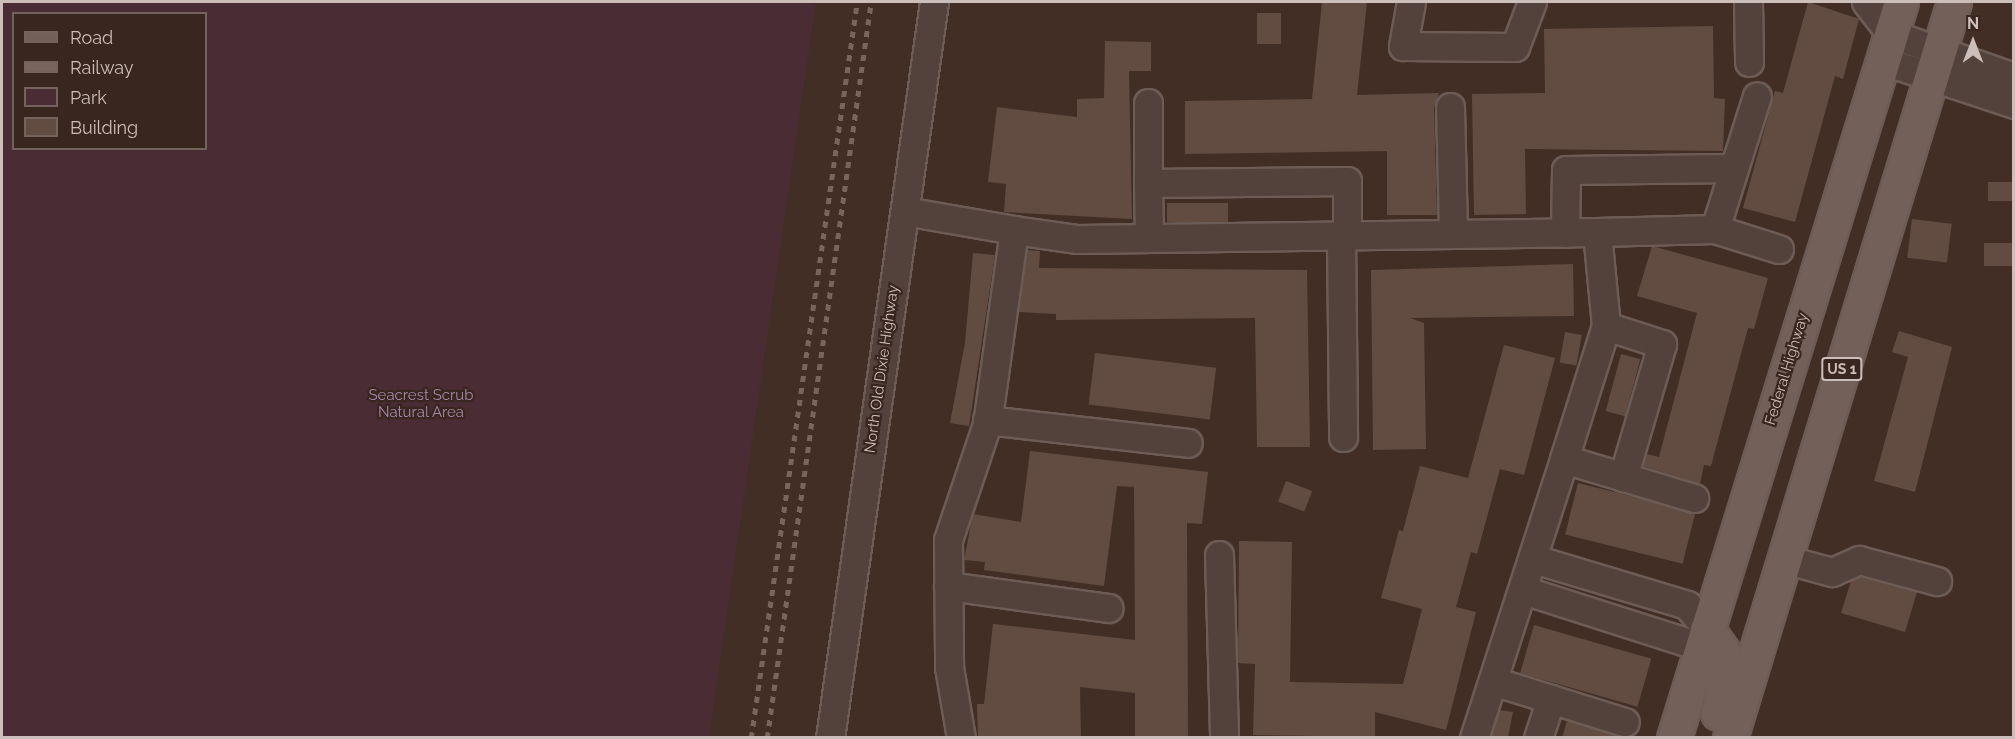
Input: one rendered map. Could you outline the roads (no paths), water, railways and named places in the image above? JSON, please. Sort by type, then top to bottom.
[{"type":"main road","name":"Federal Highway","points":[[1674,738],[1901,2]]},
{"type":"main road","name":"US 1","points":[[1730,738],[1954,2]]},
{"type":"main road","points":[[1704,638],[1723,652],[1727,673],[1711,738]]},
{"type":"street","name":"North Old Dixie Highway","points":[[830,738],[934,2]]},
{"type":"street","points":[[1411,2],[1403,46],[1503,47],[1515,47],[1532,2]]},
{"type":"street","points":[[1748,2],[1749,62]]},
{"type":"street","points":[[1866,2],[1888,47],[1935,64],[2013,104]]},
{"type":"street","points":[[1935,64],[2013,77]]},
{"type":"street","points":[[1714,229],[1757,96]]},
{"type":"street","points":[[1148,103],[1149,238]]},
{"type":"street","points":[[1450,107],[1453,234]]},
{"type":"street","points":[[1565,233],[1566,170],[1734,168]]},
{"type":"street","points":[[1148,183],[1347,181],[1344,235],[1343,437]]},
{"type":"street","points":[[905,211],[1077,239],[1714,229],[1779,249]]},
{"type":"street","points":[[961,738],[949,667],[948,540],[987,420],[1014,230]]},
{"type":"street","points":[[1474,738],[1534,559],[1606,326],[1597,232]]},
{"type":"street","points":[[1606,326],[1662,344],[1623,477]]},
{"type":"street","points":[[987,420],[1188,443]]},
{"type":"street","points":[[1564,459],[1694,498]]},
{"type":"street","points":[[1219,555],[1224,738]]},
{"type":"street","points":[[1534,559],[1687,605],[1704,638]]},
{"type":"street","points":[[1784,559],[1832,572],[1859,560],[1937,581]]},
{"type":"street","points":[[948,586],[1108,608]]},
{"type":"street","points":[[1523,590],[1704,638]]},
{"type":"street","points":[[1493,681],[1625,722]]},
{"type":"street","points":[[1538,738],[1551,699]]},
{"type":"railway","points":[[751,738],[857,2]]},
{"type":"railway","points":[[767,738],[871,2]]},
{"type":"park label","name":"Seacrest Scrub Natural Area","points":[[421,404]]}]
